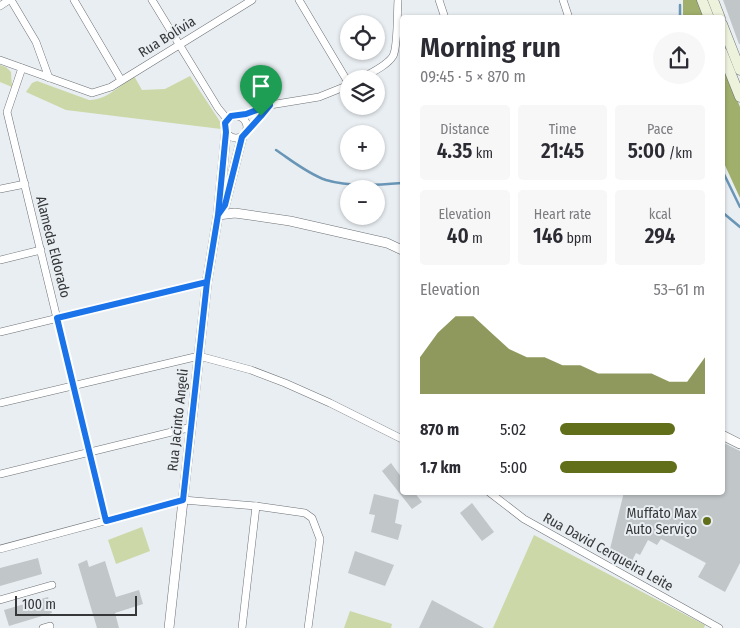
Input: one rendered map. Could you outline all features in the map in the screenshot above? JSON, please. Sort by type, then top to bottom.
[{"type":"main road","points":[[702,0],[708,15]]},
{"type":"main road","points":[[713,0],[719,15]]},
{"type":"main road","points":[[725,32],[740,70]]},
{"type":"main road","points":[[725,59],[740,96]]},
{"type":"street","points":[[0,6],[10,0],[36,42],[49,78]]},
{"type":"street","points":[[74,0],[121,80]]},
{"type":"street","points":[[152,0],[218,108],[227,119]]},
{"type":"street","name":"Rua Bolívia","points":[[0,60],[92,93],[111,87],[252,0]]},
{"type":"street","points":[[299,0],[340,70]]},
{"type":"street","points":[[375,70],[394,56],[398,0]]},
{"type":"street","points":[[439,0],[444,15]]},
{"type":"street","points":[[563,0],[568,15]]},
{"type":"street","name":"Alameda Eldorado","points":[[22,68],[4,113],[25,184],[106,521]]},
{"type":"street","points":[[270,105],[245,134],[233,138],[226,132],[225,123],[231,116],[270,105],[319,98],[340,89]]},
{"type":"street","points":[[240,115],[247,121],[245,134]]},
{"type":"street","name":"Rua Jacinto Angeli","points":[[169,628],[207,282],[218,215],[226,132]]},
{"type":"street","name":"Rua Jacinto Angeli","points":[[218,215],[225,205],[245,134]]},
{"type":"street","points":[[0,189],[25,184]]},
{"type":"street","points":[[218,215],[235,213],[290,221],[387,243],[400,249]]},
{"type":"street","points":[[0,260],[41,250]]},
{"type":"street","points":[[0,332],[207,282]]},
{"type":"street","points":[[0,403],[199,356],[251,370],[285,383],[400,438]]},
{"type":"street","points":[[0,474],[192,427]]},
{"type":"street","points":[[725,436],[740,444]]},
{"type":"street","name":"Rua David Cerqueira Leite","points":[[493,495],[532,523],[719,628]]},
{"type":"street","points":[[0,549],[183,500],[256,506],[305,513],[312,518],[320,539],[308,628]]},
{"type":"street","points":[[242,628],[256,506]]},
{"type":"street","points":[[0,600],[52,585]]},
{"type":"street","points":[[43,628],[50,626],[50,628]]},
{"type":"green space","points":[[683,0],[697,0],[703,15],[683,15]]},
{"type":"green space","points":[[0,65],[6,67],[11,72],[12,87],[0,82]]},
{"type":"green space","points":[[725,68],[740,107],[740,198],[725,165]]},
{"type":"green space","points":[[134,76],[142,90],[165,89],[190,76],[221,123],[221,129],[66,110],[26,92],[32,83],[37,81],[89,100],[95,100],[113,92]]},
{"type":"green space","points":[[142,527],[150,551],[116,564],[108,540]]},
{"type":"green space","points":[[534,535],[705,625],[704,628],[493,628]]},
{"type":"green space","points":[[350,611],[392,624],[391,628],[344,628]]},
{"type":"building","points":[[723,0],[740,0],[740,44],[739,44]]},
{"type":"building","points":[[725,444],[740,451],[740,563],[725,592],[698,577],[706,563],[661,539],[657,545],[648,540],[640,555],[636,553],[632,561],[610,549],[623,495],[725,495]]},
{"type":"building","points":[[391,463],[400,475],[400,494],[382,471]]},
{"type":"building","points":[[374,494],[399,500],[395,523],[402,525],[398,540],[371,532],[375,515],[369,514]]},
{"type":"building","points":[[401,495],[416,495],[422,502],[412,509]]},
{"type":"building","points":[[472,503],[494,532],[482,541],[460,513]]},
{"type":"building","points":[[355,551],[394,565],[385,586],[348,573]]},
{"type":"building","points":[[38,558],[42,574],[0,586],[0,568]]},
{"type":"building","points":[[87,560],[89,567],[105,561],[116,597],[139,590],[143,604],[115,613],[119,628],[97,628],[78,564]]},
{"type":"building","points":[[48,597],[52,613],[9,626],[4,610]]},
{"type":"building","points":[[432,600],[484,628],[419,628]]},
{"type":"waterway","points":[[680,5],[680,15]]},
{"type":"waterway","points":[[276,150],[306,171],[326,180],[354,185],[400,183]]},
{"type":"waterway","points":[[725,176],[740,207]]},
{"type":"waterway","points":[[725,214],[740,227]]},
{"type":"place","name":"Muffato Max Auto Serviço","points":[[707,521]]},
{"type":"route","points":[[261,116],[242,137],[225,205],[218,215],[207,282],[57,318],[106,521],[183,500],[207,282],[220,199],[226,132],[225,123],[231,116],[246,114],[270,105],[261,116]]}]
